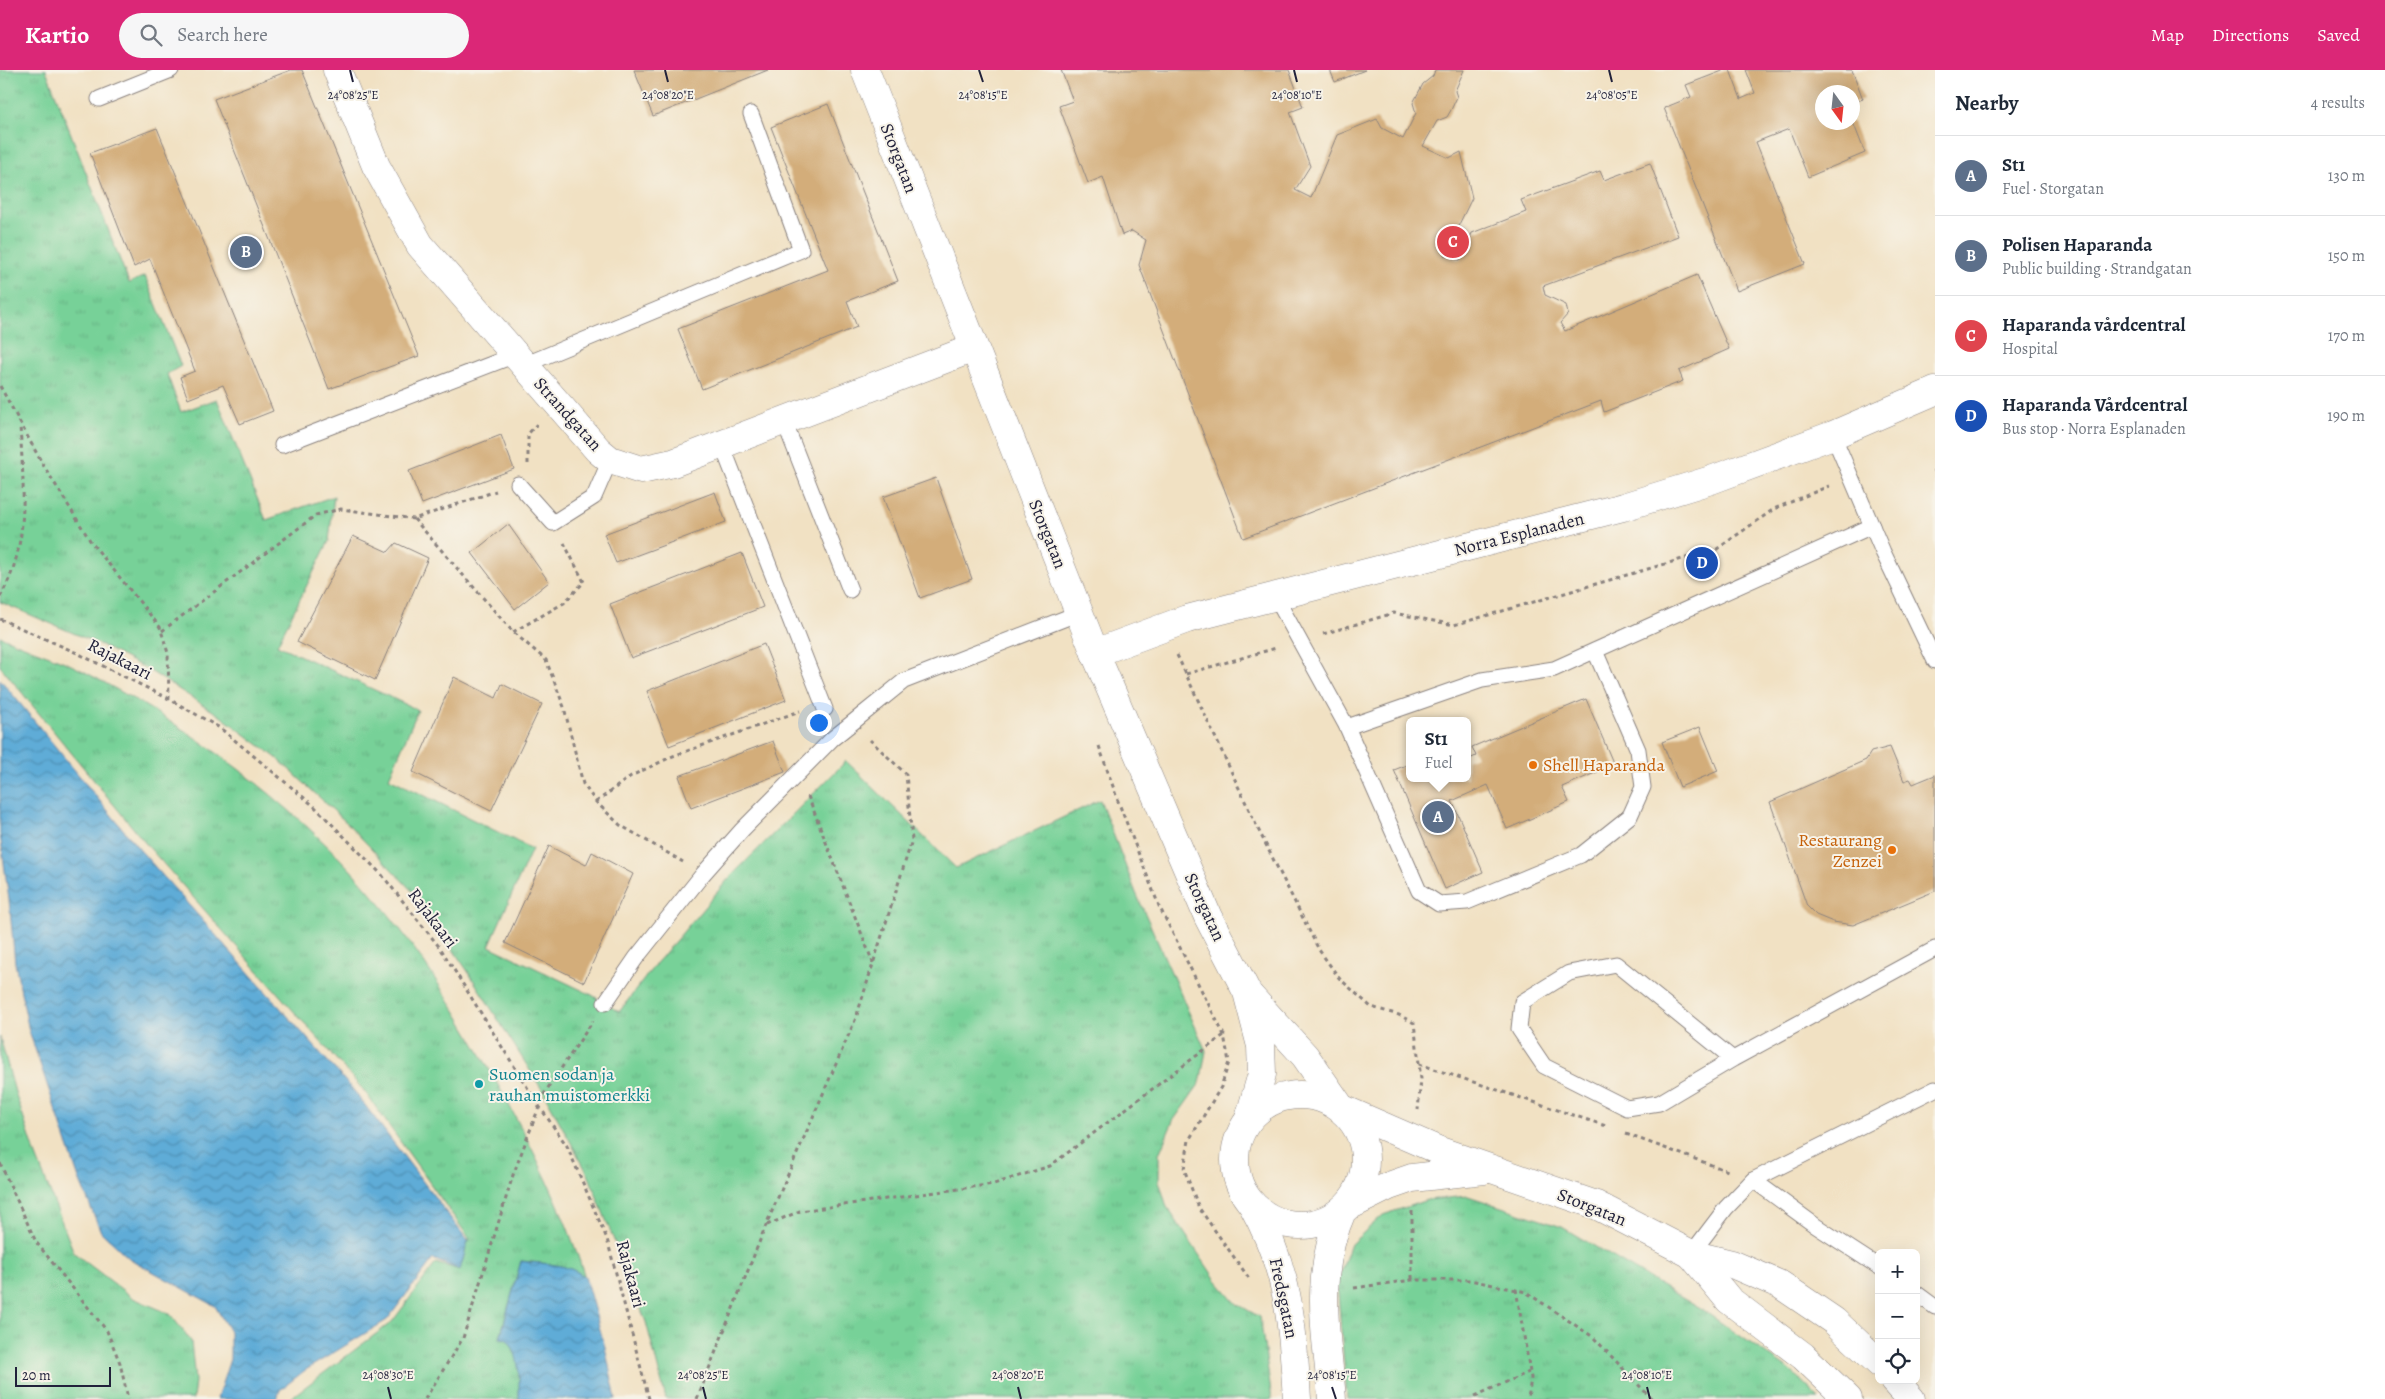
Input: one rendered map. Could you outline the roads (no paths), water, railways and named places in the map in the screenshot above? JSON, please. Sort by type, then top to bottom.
[{"type":"street","name":"Strandgatan","points":[[337,70],[376,166],[420,245],[598,450],[610,460],[641,470],[673,464],[974,348]]},
{"type":"street","name":"Storgatan","points":[[865,70],[1095,653],[1208,918],[1247,992],[1261,1046],[1262,1074],[1249,1119],[1237,1142],[1235,1161],[1238,1180],[1251,1203],[1271,1218],[1295,1225],[1321,1222],[1389,1186],[1412,1178],[1488,1170]]},
{"type":"street","name":"Norra Esplanaden","points":[[1095,653],[1187,619],[1623,507],[1711,480],[1833,435],[1935,390]]},
{"type":"street","name":"Storgatan","points":[[1247,992],[1305,1056],[1360,1133],[1366,1164],[1359,1189],[1343,1209]]},
{"type":"street","name":"Storgatan","points":[[1249,1119],[1268,1102],[1292,1094],[1318,1096],[1414,1141],[1488,1170],[1596,1205],[1692,1254],[1732,1264],[1781,1285],[1834,1321],[1875,1359]]},
{"type":"street","name":"Fredsgatan","points":[[1251,1203],[1265,1227],[1284,1281],[1293,1332],[1298,1399]]},
{"type":"street","name":"Fredsgatan","points":[[1332,1399],[1323,1292],[1324,1271],[1334,1229],[1343,1209]]},
{"type":"street","name":"Storgatan","points":[[1692,1254],[1729,1300],[1803,1356],[1848,1399]]},
{"type":"street","points":[[1898,1384],[1911,1399]]},
{"type":"lane","points":[[98,99],[171,70]]},
{"type":"lane","points":[[282,445],[519,360],[801,250],[751,114]]},
{"type":"lane","points":[[784,421],[850,590]]},
{"type":"lane","points":[[1833,435],[1872,526],[1935,661]]},
{"type":"lane","points":[[722,445],[824,706]]},
{"type":"lane","points":[[518,484],[553,523],[594,497],[610,460]]},
{"type":"lane","points":[[1347,727],[1482,680],[1554,669],[1872,526]]},
{"type":"lane","points":[[1275,596],[1347,727],[1419,891],[1439,904],[1467,902],[1581,855],[1630,816],[1643,786],[1638,750],[1595,651]]},
{"type":"lane","points":[[605,1003],[636,958],[703,874],[742,830],[832,739],[852,722],[904,681],[1079,613]]},
{"type":"lane","points":[[1733,1059],[1616,964],[1569,973],[1522,1002],[1519,1029],[1544,1066],[1627,1108],[1659,1103],[1733,1059],[1935,949]]},
{"type":"lane","points":[[1692,1254],[1726,1208],[1753,1180],[1935,1089]]},
{"type":"lane","points":[[1753,1180],[1816,1226],[1875,1264]]},
{"type":"lane","points":[[1917,1294],[1935,1307]]},
{"type":"water","points":[[0,679],[140,850],[355,1092],[468,1241],[460,1270],[433,1259],[387,1320],[304,1371],[280,1390],[277,1399],[217,1399],[230,1359],[230,1332],[215,1306],[130,1259],[101,1232],[79,1179],[29,1031],[15,963],[0,834]]},
{"type":"water","points":[[521,1261],[571,1269],[585,1277],[605,1347],[616,1399],[519,1399],[518,1368],[515,1353],[507,1339],[500,1338]]},
{"type":"place","name":"Haparanda vårdcentral","points":[[1453,242]]},
{"type":"place","name":"Polisen Haparanda","points":[[246,252]]},
{"type":"place","name":"Haparanda Vårdcentral","points":[[1702,563]]},
{"type":"place","name":"Shell Haparanda","points":[[1533,765]]},
{"type":"place","name":"St1","points":[[1438,817]]},
{"type":"place","name":"Restaurang Zenzei","points":[[1892,850]]},
{"type":"place","name":"Suomen sodan ja rauhan muistomerkki","points":[[479,1084]]}]
